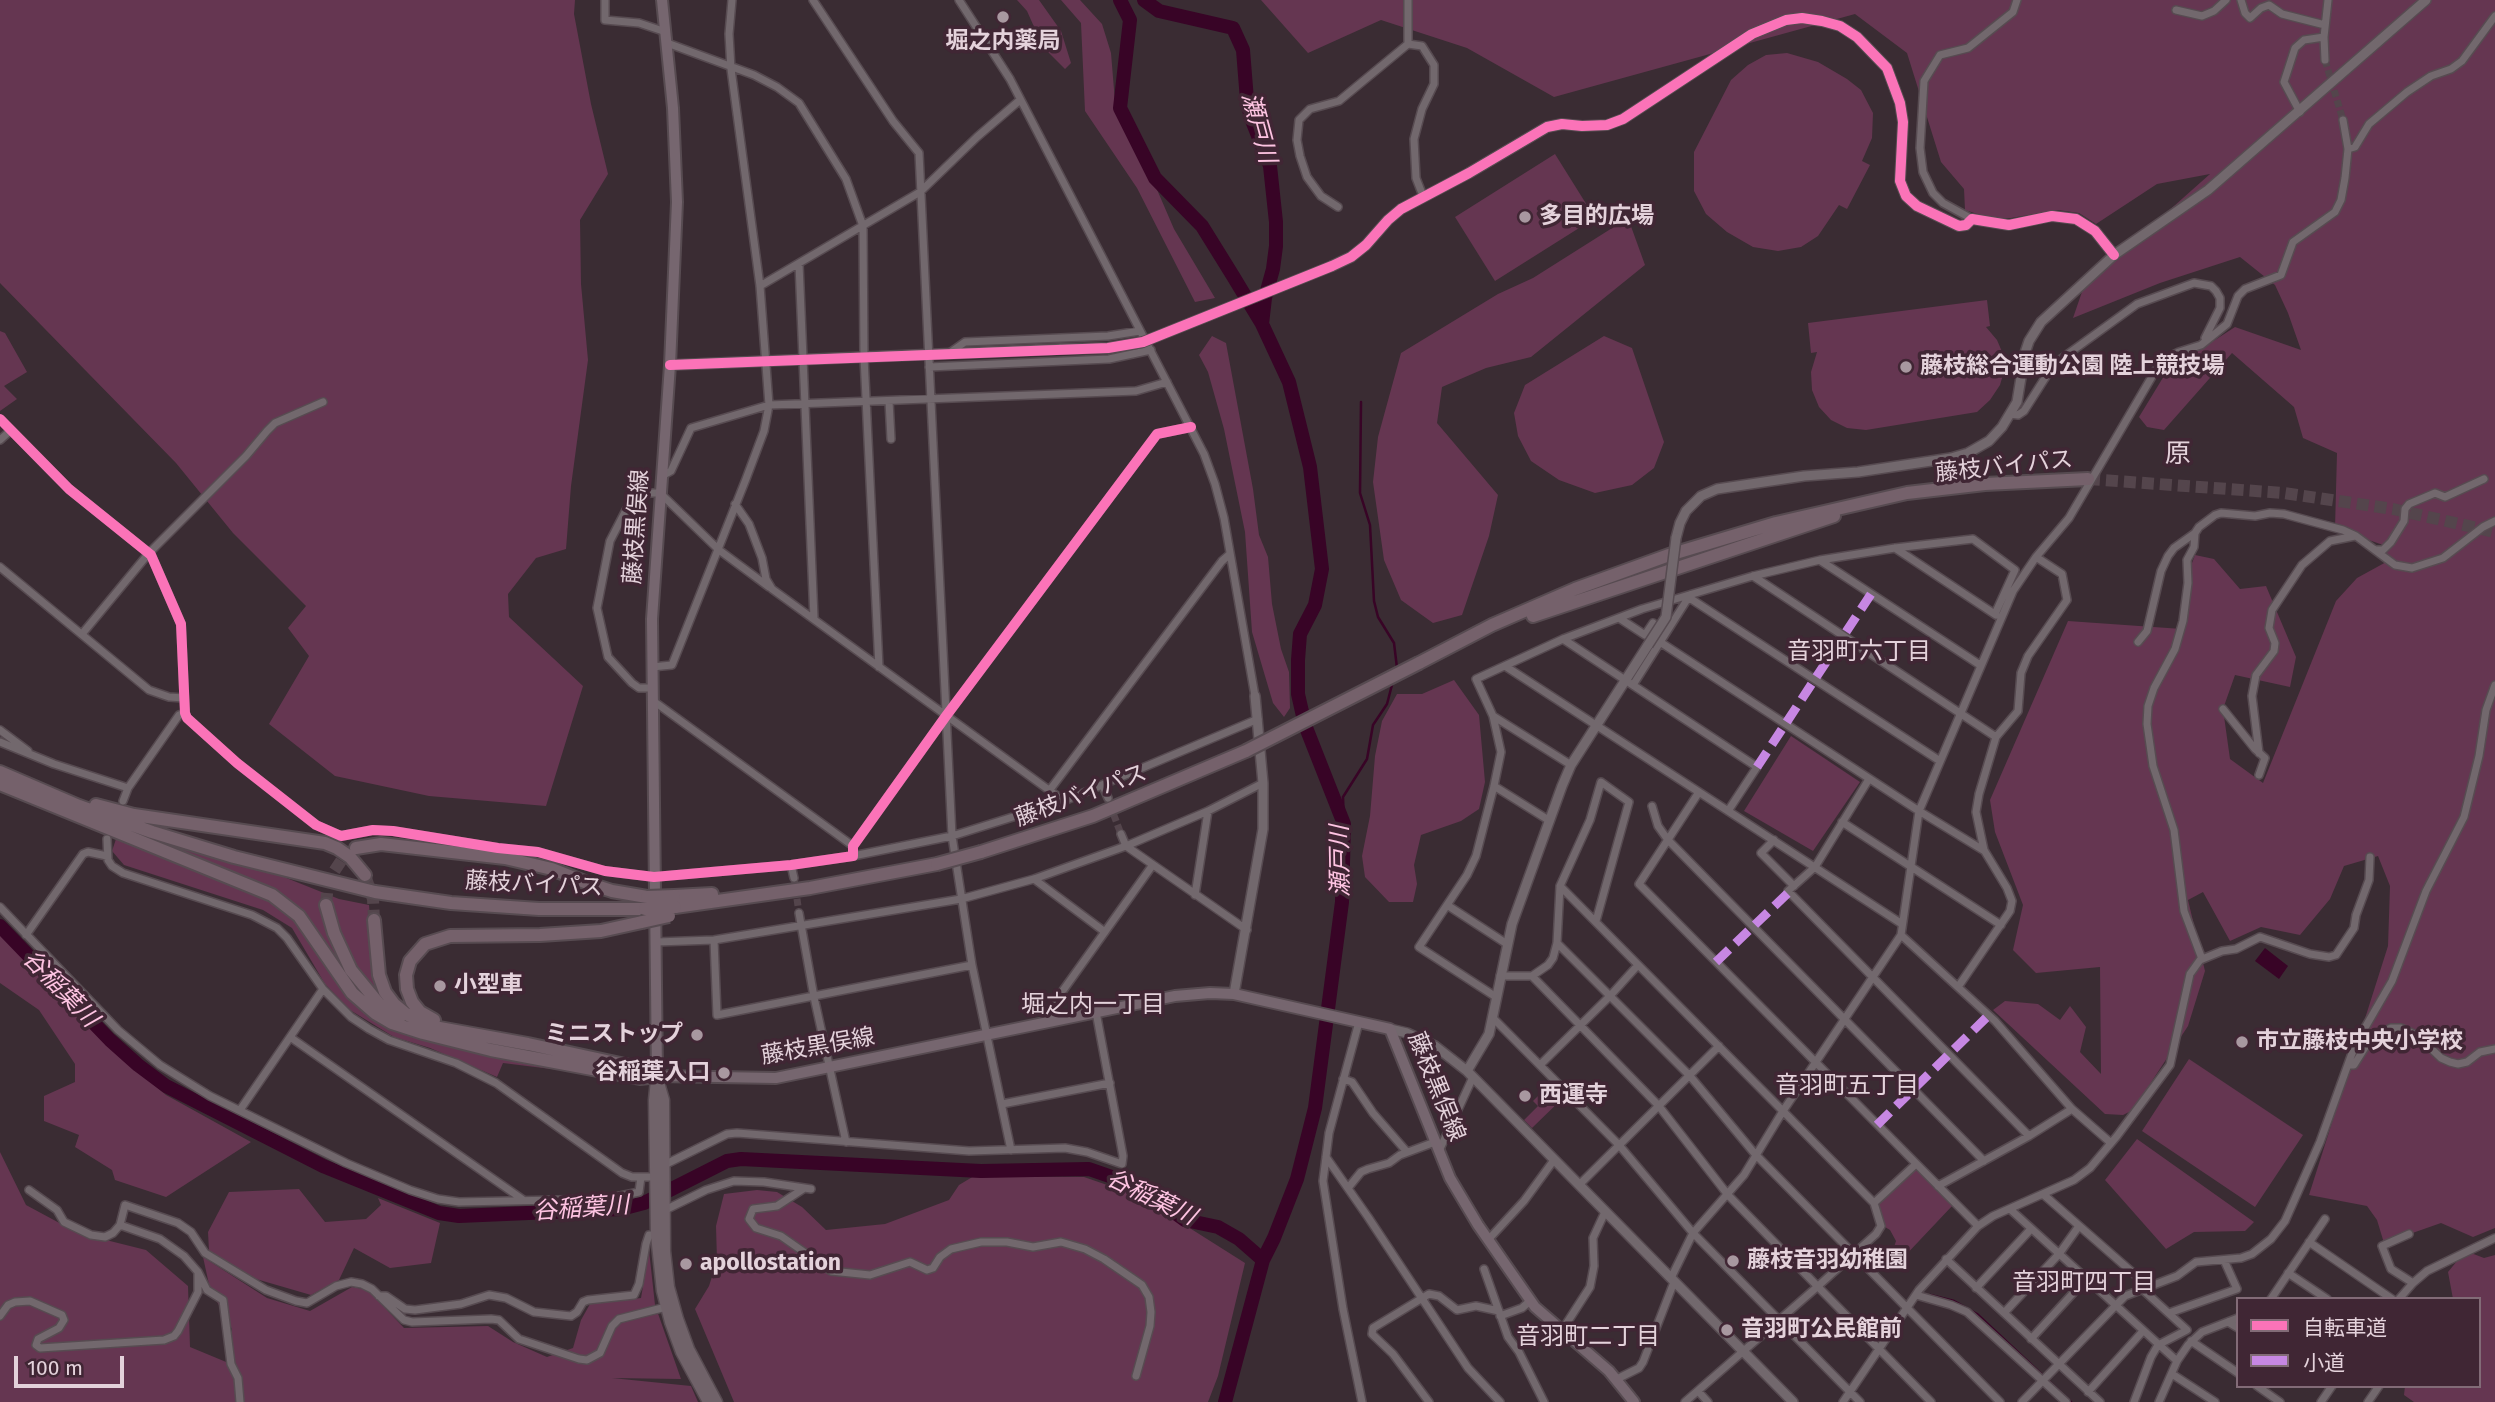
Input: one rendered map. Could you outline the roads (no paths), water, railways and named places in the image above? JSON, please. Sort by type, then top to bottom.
[{"type":"highway","name":"藤枝バイパス","points":[[0,772],[118,821],[203,848],[374,892],[500,907],[592,910],[645,909],[810,888],[937,864],[1104,812],[1246,751],[1492,625],[1576,589],[1669,555],[1776,523],[1907,493],[1985,484],[2088,479],[1954,491],[1845,513],[1556,608],[1419,663]]},
{"type":"highway","points":[[0,784],[272,895],[299,916],[342,982],[363,1004],[392,1023],[423,1033],[528,1044],[639,1068],[657,1076]]},
{"type":"highway","points":[[38,790],[134,815],[325,844],[350,857],[365,875]]},
{"type":"highway","points":[[356,848],[381,844],[532,863],[612,891],[645,909]]},
{"type":"highway","points":[[326,905],[343,955],[365,989],[400,1020],[423,1033]]},
{"type":"highway","points":[[453,1035],[421,1012],[412,1002],[407,989],[406,975],[410,961],[425,943],[450,936],[601,931],[645,909]]},
{"type":"highway","points":[[374,920],[379,975],[385,992],[394,1004],[417,1020],[453,1035],[640,1077],[657,1076]]},
{"type":"main road","name":"藤枝黒俣線","points":[[662,0],[673,108],[677,201],[670,365],[652,619],[657,1076],[762,1080],[1051,1020],[1175,996],[1210,993],[1250,997],[1390,1029],[1450,1178],[1488,1240],[1530,1301],[1561,1332],[1617,1379],[1634,1402]]},
{"type":"main road","points":[[657,1076],[654,1100],[669,1287],[689,1349],[717,1402]]},
{"type":"main road","points":[[658,1170],[660,1186]]},
{"type":"main road","points":[[662,1207],[656,1235],[662,1291],[681,1352],[708,1402]]},
{"type":"street","points":[[605,0],[605,20],[639,23],[731,69],[754,75],[799,103],[846,179],[863,226],[864,358],[879,667]]},
{"type":"street","points":[[652,667],[672,666],[764,431],[769,405],[760,286],[731,69],[729,34],[732,0]]},
{"type":"street","points":[[813,0],[893,121],[919,153],[952,836],[972,965],[1011,1150]]},
{"type":"street","points":[[959,0],[1010,79],[1191,427],[1220,499],[1255,696],[1263,783],[1263,829],[1234,994]]},
{"type":"street","points":[[1408,0],[1408,44]]},
{"type":"street","points":[[2017,0],[2013,12],[1968,47],[1940,55],[1924,80],[1920,148],[1923,172],[1933,193],[1943,203],[1972,219],[2009,225],[2052,216],[2076,219],[2095,231],[2114,255]]},
{"type":"street","points":[[2176,10],[2202,16],[2214,11],[2226,0]]},
{"type":"street","points":[[2241,0],[2245,13],[2250,18],[2269,5],[2282,14],[2325,25]]},
{"type":"street","points":[[2325,60],[2324,37],[2328,0]]},
{"type":"street","points":[[1629,683],[1665,617],[1676,538],[1686,511],[1708,492],[1764,481],[1858,472],[1951,458],[1968,453],[1989,441],[2017,402],[2025,352],[2034,333],[2050,313],[2114,255],[2199,197],[2426,0]]},
{"type":"street","points":[[2348,149],[2355,146],[2369,124],[2407,92],[2431,76],[2451,69],[2462,61],[2495,16]]},
{"type":"street","points":[[670,365],[1114,347],[1143,342],[1351,257],[1401,209],[1547,127],[1562,124],[1607,125],[1623,119],[1752,34],[1786,20],[1802,18],[1822,20],[1840,26],[1857,37],[1887,68],[1900,103],[1903,141],[1900,181],[1906,196],[1917,206],[1959,226],[1966,225],[1972,219]]},
{"type":"street","points":[[2300,111],[2284,82],[2299,43],[2324,37]]},
{"type":"street","points":[[1338,207],[1321,196],[1307,177],[1297,139],[1299,120],[1310,109],[1339,100],[1408,44],[1422,46],[1434,65],[1434,84],[1422,109],[1414,139],[1416,178],[1423,196]]},
{"type":"street","points":[[760,286],[920,192],[1020,100]]},
{"type":"street","points":[[1998,616],[2036,556],[2069,518],[2157,368],[2165,359],[2201,345],[2227,324],[2238,296],[2245,289],[2281,275],[2293,243],[2335,212],[2341,200],[2348,149],[2343,120]]},
{"type":"street","points":[[799,264],[814,618]]},
{"type":"street","points":[[2010,414],[2018,415],[2024,411],[2052,367],[2061,359],[2137,304],[2194,283],[2211,286],[2220,298],[2220,308],[2201,345]]},
{"type":"street","points":[[947,354],[965,342],[1108,336],[1140,331]]},
{"type":"street","points":[[929,366],[1109,359],[1151,350]]},
{"type":"street","points":[[661,477],[671,471],[691,428],[769,405],[1136,391],[1167,382]]},
{"type":"street","points":[[889,401],[891,439]]},
{"type":"street","points":[[82,635],[149,553],[246,456],[275,423],[323,402]]},
{"type":"street","points":[[0,418],[69,489],[149,553],[158,566],[181,624],[187,718],[237,763],[316,825],[341,836],[373,830],[393,831],[498,848],[530,850],[605,871],[654,877],[791,865],[853,856],[952,836],[1064,801],[1258,719]]},
{"type":"street","points":[[853,856],[853,846],[946,716],[1157,434],[1191,427]]},
{"type":"street","points":[[0,440],[11,430]]},
{"type":"street","points":[[2375,550],[2383,550],[2391,542],[2404,521],[2405,509],[2409,503],[2435,493],[2445,497],[2484,478]]},
{"type":"street","points":[[853,846],[651,694],[632,684],[607,657],[597,608],[610,541],[626,510],[649,493],[660,493],[719,550],[1064,801]]},
{"type":"street","points":[[735,504],[749,524],[762,558],[766,579],[772,589]]},
{"type":"street","points":[[2138,642],[2147,631],[2161,571],[2168,556],[2206,521],[2221,513],[2255,516],[2284,514],[2334,528],[2356,536],[2395,565],[2412,569],[2443,558],[2483,527],[2495,522]]},
{"type":"street","points":[[2195,533],[2194,547],[2187,560],[2188,583],[2183,621],[2175,649],[2154,688],[2148,706],[2147,724],[2153,766],[2174,830],[2184,911],[2203,958]]},
{"type":"street","points":[[2259,753],[2252,696],[2256,675],[2274,651],[2275,643],[2269,628],[2272,610],[2302,565],[2330,541],[2356,536]]},
{"type":"street","points":[[1496,997],[1419,947],[1467,875],[1476,856],[1494,786],[1501,752],[1493,716],[1476,679],[1563,639],[1619,618],[1752,576],[1820,561],[1895,548],[1973,539],[2015,570],[1980,665],[1919,811],[1901,935],[1843,1019],[1744,1175],[1693,1233],[1672,1280],[1643,1362],[1639,1368],[1617,1379]]},
{"type":"street","points":[[1895,548],[1998,616]]},
{"type":"street","points":[[1049,791],[1222,561],[1230,554]]},
{"type":"street","points":[[1958,987],[2010,911],[2012,901],[1983,850],[1976,812],[1979,794],[1996,737],[2018,711],[2021,673],[2028,656],[2067,600],[2062,574],[2036,556]]},
{"type":"street","points":[[1820,561],[1980,665]]},
{"type":"street","points":[[0,567],[149,690],[169,697],[184,698]]},
{"type":"street","points":[[0,579],[7,572]]},
{"type":"street","points":[[1752,576],[1996,737]]},
{"type":"street","points":[[1348,1188],[1361,1172],[1389,1163],[1407,1153],[1437,1146],[1489,1034],[1507,944],[1571,765],[1597,725],[1660,642],[1689,596]]},
{"type":"street","points":[[1689,596],[1940,761]]},
{"type":"street","points":[[1619,618],[1645,635],[1653,623]]},
{"type":"street","points":[[1563,639],[1757,767],[1728,811]]},
{"type":"street","points":[[1660,642],[1983,850]]},
{"type":"street","points":[[1504,666],[1902,924]]},
{"type":"street","points":[[2022,1402],[2125,1296],[2177,1276],[2196,1262],[2241,1258],[2260,1249],[2285,1221],[2320,1142],[2360,1034],[2392,981],[2426,891],[2464,817],[2479,756],[2486,710],[2495,685]]},
{"type":"street","points":[[2223,709],[2265,758],[2259,775]]},
{"type":"street","points":[[123,801],[128,788],[179,715],[185,713]]},
{"type":"street","points":[[1493,716],[1571,765]]},
{"type":"street","points":[[0,730],[33,756]]},
{"type":"street","points":[[0,742],[128,788]]},
{"type":"street","points":[[1869,779],[1815,867],[1788,891],[2029,1136]]},
{"type":"street","points":[[1500,976],[1532,976],[1553,958],[1557,943],[1560,886],[1590,820],[1601,782],[1629,802],[1595,921]]},
{"type":"street","points":[[656,942],[714,940],[961,899],[1034,879],[1126,846],[1208,811],[1263,783]]},
{"type":"street","points":[[1103,786],[1108,797]]},
{"type":"street","points":[[1494,786],[1550,821]]},
{"type":"street","points":[[1699,792],[1639,884],[1978,1226]]},
{"type":"street","points":[[1652,806],[1658,826],[1668,839],[1984,1161]]},
{"type":"street","points":[[1195,895],[1208,811]]},
{"type":"street","points":[[1842,822],[2001,925]]},
{"type":"street","points":[[1121,834],[1126,846],[1152,866],[1247,930]]},
{"type":"street","points":[[107,839],[107,856],[112,866],[123,873],[252,915],[277,928],[323,989],[351,1017],[389,1040],[435,1055],[485,1077],[622,1173],[632,1177],[641,1177],[658,1170],[727,1134],[737,1133],[969,1151],[1065,1147],[1122,1164],[1124,1156],[1096,1012]]},
{"type":"street","points":[[1774,840],[1761,853],[1794,886]]},
{"type":"street","points":[[26,935],[83,854],[88,852],[107,856]]},
{"type":"street","points":[[1843,1402],[1916,1295],[1978,1226],[1993,1216],[2074,1180],[2090,1168],[2111,1143],[2169,1065],[2190,974],[2203,958],[2236,949],[2260,937],[2310,954],[2329,957],[2336,955],[2354,928],[2368,880],[2370,857]]},
{"type":"street","points":[[791,865],[794,878]]},
{"type":"street","points":[[1051,1020],[1049,1010],[1152,866]]},
{"type":"street","points":[[1034,879],[1105,932]]},
{"type":"street","points":[[1560,886],[1874,1203],[1881,1226],[1876,1234],[1817,1287],[1685,1402]]},
{"type":"street","points":[[1447,905],[1507,944]]},
{"type":"street","points":[[0,908],[139,1049],[185,1081],[345,1163],[410,1190],[459,1202],[606,1199],[639,1192],[641,1177]]},
{"type":"street","points":[[799,913],[814,997],[846,1142]]},
{"type":"street","points":[[1901,935],[1995,1021],[2072,1109],[2111,1143]]},
{"type":"street","points":[[714,940],[717,1015],[972,965]]},
{"type":"street","points":[[1557,943],[1690,1076],[1755,1154],[2000,1402]]},
{"type":"street","points":[[1540,1065],[1638,965]]},
{"type":"street","points":[[1532,976],[1658,1105],[1728,1195],[1931,1402]]},
{"type":"street","points":[[240,1110],[323,989]]},
{"type":"street","points":[[1493,1018],[1619,1145],[1693,1233],[1860,1402]]},
{"type":"street","points":[[1355,1021],[1322,1181],[1343,1310],[1362,1402]]},
{"type":"street","points":[[2348,1065],[2354,1065],[2371,1038],[2391,1028],[2402,1028],[2418,1036],[2441,1058],[2458,1064],[2480,1052],[2495,1049]]},
{"type":"street","points":[[1390,1029],[1407,1033],[1435,1046],[1470,1074],[1793,1402]]},
{"type":"street","points":[[290,1037],[523,1199]]},
{"type":"street","points":[[1579,1185],[1719,1046]]},
{"type":"street","points":[[1343,1079],[1352,1082],[1373,1113],[1407,1153]]},
{"type":"street","points":[[1002,1104],[1110,1083]]},
{"type":"street","points":[[1938,1186],[2072,1109]]},
{"type":"street","points":[[1325,1157],[1468,1368],[1500,1402]]},
{"type":"street","points":[[1488,1240],[1524,1201],[1554,1160]]},
{"type":"street","points":[[1874,1203],[1916,1164]]},
{"type":"street","points":[[662,1207],[734,1181],[764,1182],[807,1189],[777,1206],[753,1209],[749,1219],[756,1228],[780,1236],[831,1272],[870,1275],[910,1262],[927,1270],[933,1268],[940,1257],[951,1249],[981,1242],[1007,1242],[1032,1247],[1060,1242],[1085,1249],[1142,1285],[1149,1297],[1150,1326],[1136,1376]]},
{"type":"street","points":[[29,1190],[57,1210],[64,1222],[91,1235],[105,1237],[113,1234],[120,1225],[125,1205],[178,1223],[191,1232],[205,1253],[266,1290],[296,1301],[307,1303],[337,1286],[351,1282],[362,1284],[404,1320],[412,1322],[491,1318],[499,1320],[519,1339],[530,1344],[587,1360],[600,1353],[612,1326],[619,1320],[666,1307]]},
{"type":"street","points":[[2044,1195],[2188,1330],[2158,1345],[2134,1402]]},
{"type":"street","points":[[2011,1210],[2177,1361]]},
{"type":"street","points":[[1561,1332],[1590,1287],[1594,1266],[1593,1238],[1605,1212]]},
{"type":"street","points":[[2272,1297],[2325,1219]]},
{"type":"street","points":[[120,1225],[160,1239],[184,1256],[198,1272],[207,1290],[223,1300],[240,1402]]},
{"type":"street","points":[[2004,1313],[2059,1254],[2078,1226]]},
{"type":"street","points":[[1976,1288],[2031,1228]]},
{"type":"street","points":[[2409,1234],[2382,1246],[2391,1269],[2413,1283]]},
{"type":"street","points":[[379,1296],[386,1296],[405,1309],[415,1310],[461,1304],[489,1295],[506,1298],[534,1312],[571,1316],[588,1300],[634,1295],[639,1284],[649,1235],[656,1235]]},
{"type":"street","points":[[2401,1297],[2427,1271],[2495,1238]]},
{"type":"street","points":[[2309,1242],[2389,1297]]},
{"type":"street","points":[[1946,1259],[2099,1402]]},
{"type":"street","points":[[2169,1313],[2237,1289],[2224,1260]]},
{"type":"street","points":[[1484,1269],[1508,1337],[1519,1352],[1544,1402]]},
{"type":"street","points":[[0,1316],[8,1305],[23,1301],[30,1301],[62,1315],[64,1320],[59,1328],[38,1339],[36,1345],[40,1348],[164,1340],[178,1331],[198,1292],[198,1272]]},
{"type":"street","points":[[2288,1273],[2324,1297]]},
{"type":"street","points":[[2032,1339],[2086,1279]]},
{"type":"street","points":[[1429,1402],[1393,1354],[1372,1334],[1373,1328],[1421,1298],[1434,1294],[1457,1310],[1476,1306],[1500,1313],[1521,1308],[1530,1301]]},
{"type":"street","points":[[1916,1295],[1967,1312],[2066,1402]]},
{"type":"street","points":[[2160,1402],[2177,1361],[2191,1342],[2202,1332],[2236,1319]]},
{"type":"street","points":[[2228,1322],[2236,1327]]},
{"type":"street","points":[[2088,1392],[2143,1331]]},
{"type":"street","points":[[2191,1342],[2236,1372]]},
{"type":"street","points":[[2172,1374],[2215,1402]]},
{"type":"street","points":[[2260,1388],[2280,1402]]},
{"type":"street","points":[[1698,1391],[1708,1402]]},
{"type":"waterway","name":"瀬戸川","points":[[1120,0],[1130,20],[1120,108],[1155,178],[1202,226],[1233,276],[1262,324],[1289,382],[1310,467],[1322,569],[1315,605],[1300,634],[1298,694],[1305,725],[1344,824],[1342,902],[1315,1108],[1297,1179],[1263,1260],[1225,1402]]},
{"type":"waterway","name":"瀬戸川","points":[[1144,0],[1159,11],[1233,28],[1243,50],[1247,100],[1251,118],[1270,166],[1276,222],[1273,269],[1265,298],[1262,324]]},
{"type":"waterway","points":[[1361,402],[1360,493],[1370,525],[1374,601],[1378,617],[1394,643],[1397,668]]},
{"type":"waterway","points":[[1344,824],[1343,797],[1367,759],[1373,725],[1387,704],[1393,681]]},
{"type":"waterway","name":"谷稲葉川","points":[[0,926],[110,1040],[166,1086],[323,1166],[439,1213],[459,1216],[621,1209],[644,1203],[727,1161],[741,1159],[981,1171],[1089,1169],[1138,1186],[1185,1220],[1218,1227],[1239,1239],[1263,1260]]},
{"type":"waterway","points":[[1930,1295],[1954,1301],[1977,1314],[2071,1402]]},
{"type":"tunnel","points":[[2325,60],[2343,120]]},
{"type":"tunnel","points":[[2088,479],[2284,493],[2393,509],[2495,532]]},
{"type":"tunnel","points":[[1110,805],[1121,834]]},
{"type":"tunnel","points":[[326,905],[328,883],[333,873],[343,858],[355,849]]},
{"type":"tunnel","points":[[365,875],[373,899],[374,920]]},
{"type":"tunnel","points":[[794,878],[799,913]]},
{"type":"place","name":"堀之内薬局","points":[[1003,17]]},
{"type":"place","name":"多目的広場","points":[[1525,217]]},
{"type":"place","name":"藤枝総合運動公園 陸上競技場","points":[[1906,367]]},
{"type":"place","name":"小型車","points":[[440,986]]},
{"type":"place","name":"ミニストップ","points":[[697,1035]]},
{"type":"place","name":"市立藤枝中央小学校","points":[[2242,1042]]},
{"type":"place","name":"谷稲葉入口","points":[[724,1073]]},
{"type":"place","name":"西運寺","points":[[1525,1096]]},
{"type":"place","name":"藤枝音羽幼稚園","points":[[1733,1261]]},
{"type":"place","name":"apollostation","points":[[686,1264]]},
{"type":"place","name":"音羽町公民館前","points":[[1727,1330]]},
{"type":"district","name":"原","points":[[2178,455]]},
{"type":"district","name":"音羽町六丁目","points":[[1859,652]]},
{"type":"district","name":"堀之内一丁目","points":[[1093,1005]]},
{"type":"district","name":"音羽町五丁目","points":[[1847,1086]]},
{"type":"district","name":"音羽町四丁目","points":[[2084,1283]]},
{"type":"district","name":"音羽町二丁目","points":[[1588,1337]]}]
